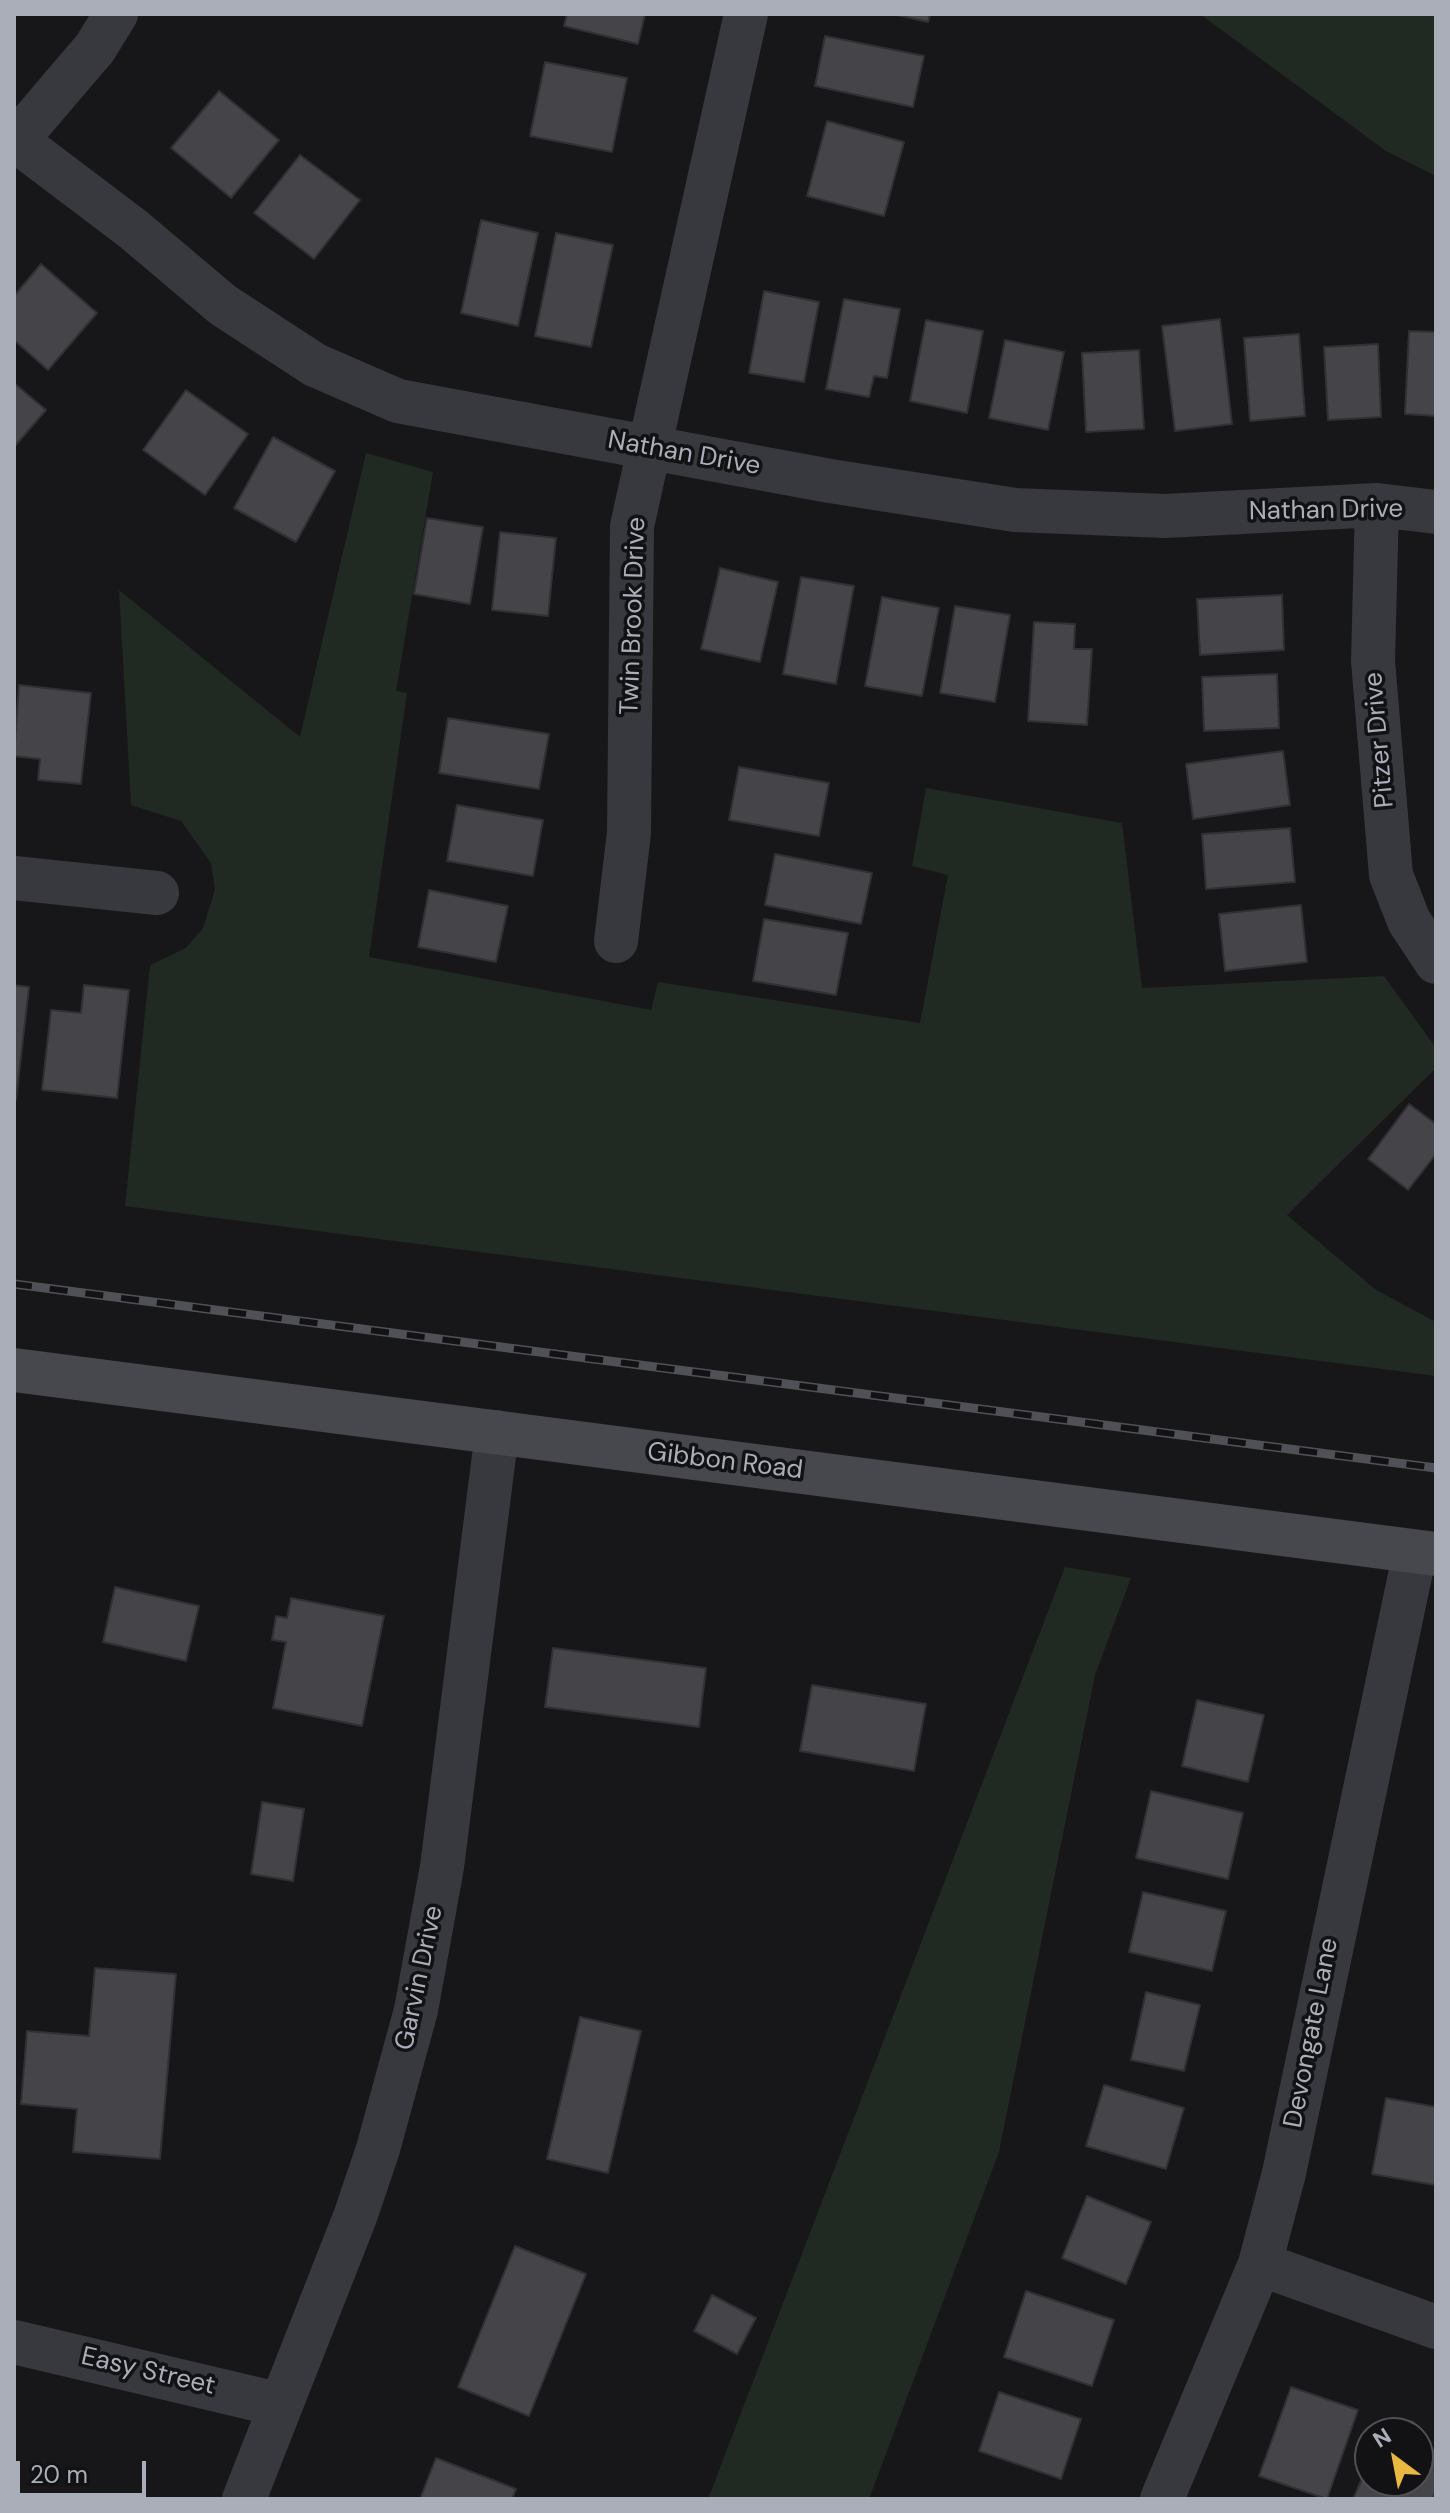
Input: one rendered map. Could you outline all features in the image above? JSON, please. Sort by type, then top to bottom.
[{"type":"main road","name":"Gibbon Road","points":[[14,1370],[1425,1553]]},
{"type":"street","points":[[15,141],[95,48],[116,14]]},
{"type":"street","name":"Twin Brook Drive","points":[[616,941],[629,833],[632,526],[746,14]]},
{"type":"street","name":"Nathan Drive","points":[[15,141],[133,229],[223,305],[315,365],[398,401],[1015,510],[1165,516],[1377,505],[1436,512]]},
{"type":"street","name":"Pitzer Drive","points":[[1377,505],[1373,661],[1391,875],[1409,921],[1436,962]]},
{"type":"street","points":[[14,878],[157,893]]},
{"type":"street","name":"Garvin Drive","points":[[244,2499],[378,2149],[416,2010],[442,1867],[497,1432]]},
{"type":"street","name":"Devongate Lane","points":[[1162,2499],[1260,2264],[1284,2173],[1425,1553]]},
{"type":"street","points":[[1260,2264],[1436,2327]]},
{"type":"street","name":"Easy Street","points":[[14,2342],[281,2405]]},
{"type":"shaded area","points":[[1200,14],[1436,14],[1436,176],[1386,151]]},
{"type":"shaded area","points":[[366,453],[433,472],[396,691],[407,693],[369,957],[651,1010],[658,982],[920,1023],[948,875],[912,866],[926,788],[1122,823],[1142,988],[1384,976],[1436,1048],[1436,1068],[1287,1215],[1376,1290],[1436,1322],[1436,1376],[125,1206],[150,965],[186,948],[203,928],[215,890],[211,863],[181,821],[131,805],[119,590],[300,737]]},
{"type":"shaded area","points":[[1065,1567],[1131,1578],[1095,1675],[999,2152],[869,2499],[708,2499]]},
{"type":"building","points":[[567,14],[645,14],[638,44],[564,26]]},
{"type":"building","points":[[893,14],[930,14],[928,22]]},
{"type":"building","points":[[825,36],[924,56],[913,107],[815,86]]},
{"type":"building","points":[[545,62],[627,78],[612,152],[530,136]]},
{"type":"building","points":[[219,91],[279,140],[231,198],[171,148]]},
{"type":"building","points":[[827,121],[904,142],[884,216],[807,196]]},
{"type":"building","points":[[300,155],[360,200],[314,259],[254,213]]},
{"type":"building","points":[[481,220],[538,233],[518,326],[461,313]]},
{"type":"building","points":[[556,233],[613,245],[591,347],[535,336]]},
{"type":"building","points":[[41,264],[97,313],[48,370],[14,340],[14,296]]},
{"type":"building","points":[[764,291],[819,302],[804,382],[749,373]]},
{"type":"building","points":[[844,299],[900,309],[887,378],[874,376],[869,397],[826,389]]},
{"type":"building","points":[[1220,319],[1232,424],[1175,431],[1162,326]]},
{"type":"building","points":[[926,320],[983,331],[967,413],[910,401]]},
{"type":"building","points":[[1409,331],[1436,332],[1436,416],[1405,414]]},
{"type":"building","points":[[1299,334],[1305,416],[1250,421],[1244,338]]},
{"type":"building","points":[[1005,340],[1064,352],[1048,430],[989,418]]},
{"type":"building","points":[[1378,344],[1381,417],[1328,420],[1324,347]]},
{"type":"building","points":[[1139,350],[1144,429],[1086,432],[1082,353]]},
{"type":"building","points":[[14,383],[46,410],[14,447]]},
{"type":"building","points":[[186,390],[248,434],[205,495],[143,450]]},
{"type":"building","points":[[273,437],[335,471],[296,542],[234,508]]},
{"type":"building","points":[[427,518],[483,527],[470,604],[414,594]]},
{"type":"building","points":[[500,532],[556,538],[548,616],[492,610]]},
{"type":"building","points":[[720,568],[778,582],[760,662],[701,649]]},
{"type":"building","points":[[801,577],[854,586],[836,684],[783,674]]},
{"type":"building","points":[[1282,595],[1284,650],[1200,655],[1197,599]]},
{"type":"building","points":[[882,597],[939,608],[922,696],[865,686]]},
{"type":"building","points":[[955,606],[1010,615],[995,702],[940,693]]},
{"type":"building","points":[[1034,622],[1075,624],[1074,649],[1092,649],[1087,725],[1028,721]]},
{"type":"building","points":[[1277,674],[1279,728],[1204,731],[1202,677]]},
{"type":"building","points":[[19,685],[91,693],[81,784],[38,780],[40,759],[14,756]]},
{"type":"building","points":[[448,718],[549,734],[539,789],[439,773]]},
{"type":"building","points":[[1283,751],[1290,805],[1193,819],[1186,764]]},
{"type":"building","points":[[739,767],[829,783],[819,836],[729,820]]},
{"type":"building","points":[[457,805],[543,820],[533,876],[447,861]]},
{"type":"building","points":[[1290,828],[1295,882],[1206,889],[1202,834]]},
{"type":"building","points":[[775,854],[872,873],[861,924],[765,905]]},
{"type":"building","points":[[429,890],[508,906],[496,962],[418,947]]},
{"type":"building","points":[[1301,905],[1307,962],[1225,971],[1219,914]]},
{"type":"building","points":[[764,919],[848,933],[836,995],[753,981]]},
{"type":"building","points":[[14,985],[29,987],[16,1100],[14,1100]]},
{"type":"building","points":[[84,985],[129,990],[117,1098],[42,1090],[51,1010],[81,1013]]},
{"type":"building","points":[[1409,1104],[1436,1124],[1436,1154],[1408,1190],[1368,1159]]},
{"type":"building","points":[[115,1587],[199,1606],[186,1661],[103,1642]]},
{"type":"building","points":[[291,1598],[384,1616],[362,1726],[273,1708],[286,1642],[272,1640],[276,1616],[287,1618]]},
{"type":"building","points":[[553,1648],[706,1668],[699,1727],[545,1707]]},
{"type":"building","points":[[812,1685],[926,1704],[914,1771],[800,1751]]},
{"type":"building","points":[[1197,1700],[1264,1715],[1248,1782],[1182,1766]]},
{"type":"building","points":[[1151,1791],[1243,1813],[1228,1879],[1136,1858]]},
{"type":"building","points":[[262,1802],[304,1809],[293,1881],[251,1874]]},
{"type":"building","points":[[1143,1892],[1226,1911],[1212,1971],[1129,1952]]},
{"type":"building","points":[[95,1968],[176,1974],[160,2159],[73,2152],[77,2109],[21,2104],[27,2031],[89,2036]]},
{"type":"building","points":[[1146,1992],[1200,2005],[1184,2071],[1131,2060]]},
{"type":"building","points":[[580,2017],[641,2031],[608,2173],[547,2159]]},
{"type":"building","points":[[1104,2085],[1184,2108],[1166,2169],[1086,2146]]},
{"type":"building","points":[[1386,2098],[1436,2107],[1435,2185],[1372,2174]]},
{"type":"building","points":[[1087,2196],[1151,2222],[1126,2284],[1062,2258]]},
{"type":"building","points":[[515,2246],[586,2274],[529,2416],[458,2387]]},
{"type":"building","points":[[1026,2291],[1114,2320],[1092,2386],[1004,2357]]},
{"type":"building","points":[[712,2295],[756,2318],[737,2354],[694,2331]]},
{"type":"building","points":[[1291,2387],[1358,2410],[1327,2499],[1259,2476]]},
{"type":"building","points":[[999,2392],[1081,2419],[1061,2479],[979,2451]]},
{"type":"building","points":[[1434,2450],[1436,2451],[1434,2495]]},
{"type":"building","points":[[436,2458],[516,2489],[512,2499],[420,2499]]},
{"type":"building","points":[[1354,2497],[1433,2497],[1432,2499],[1353,2499]]},
{"type":"railway","points":[[14,1284],[1436,1468]]}]
